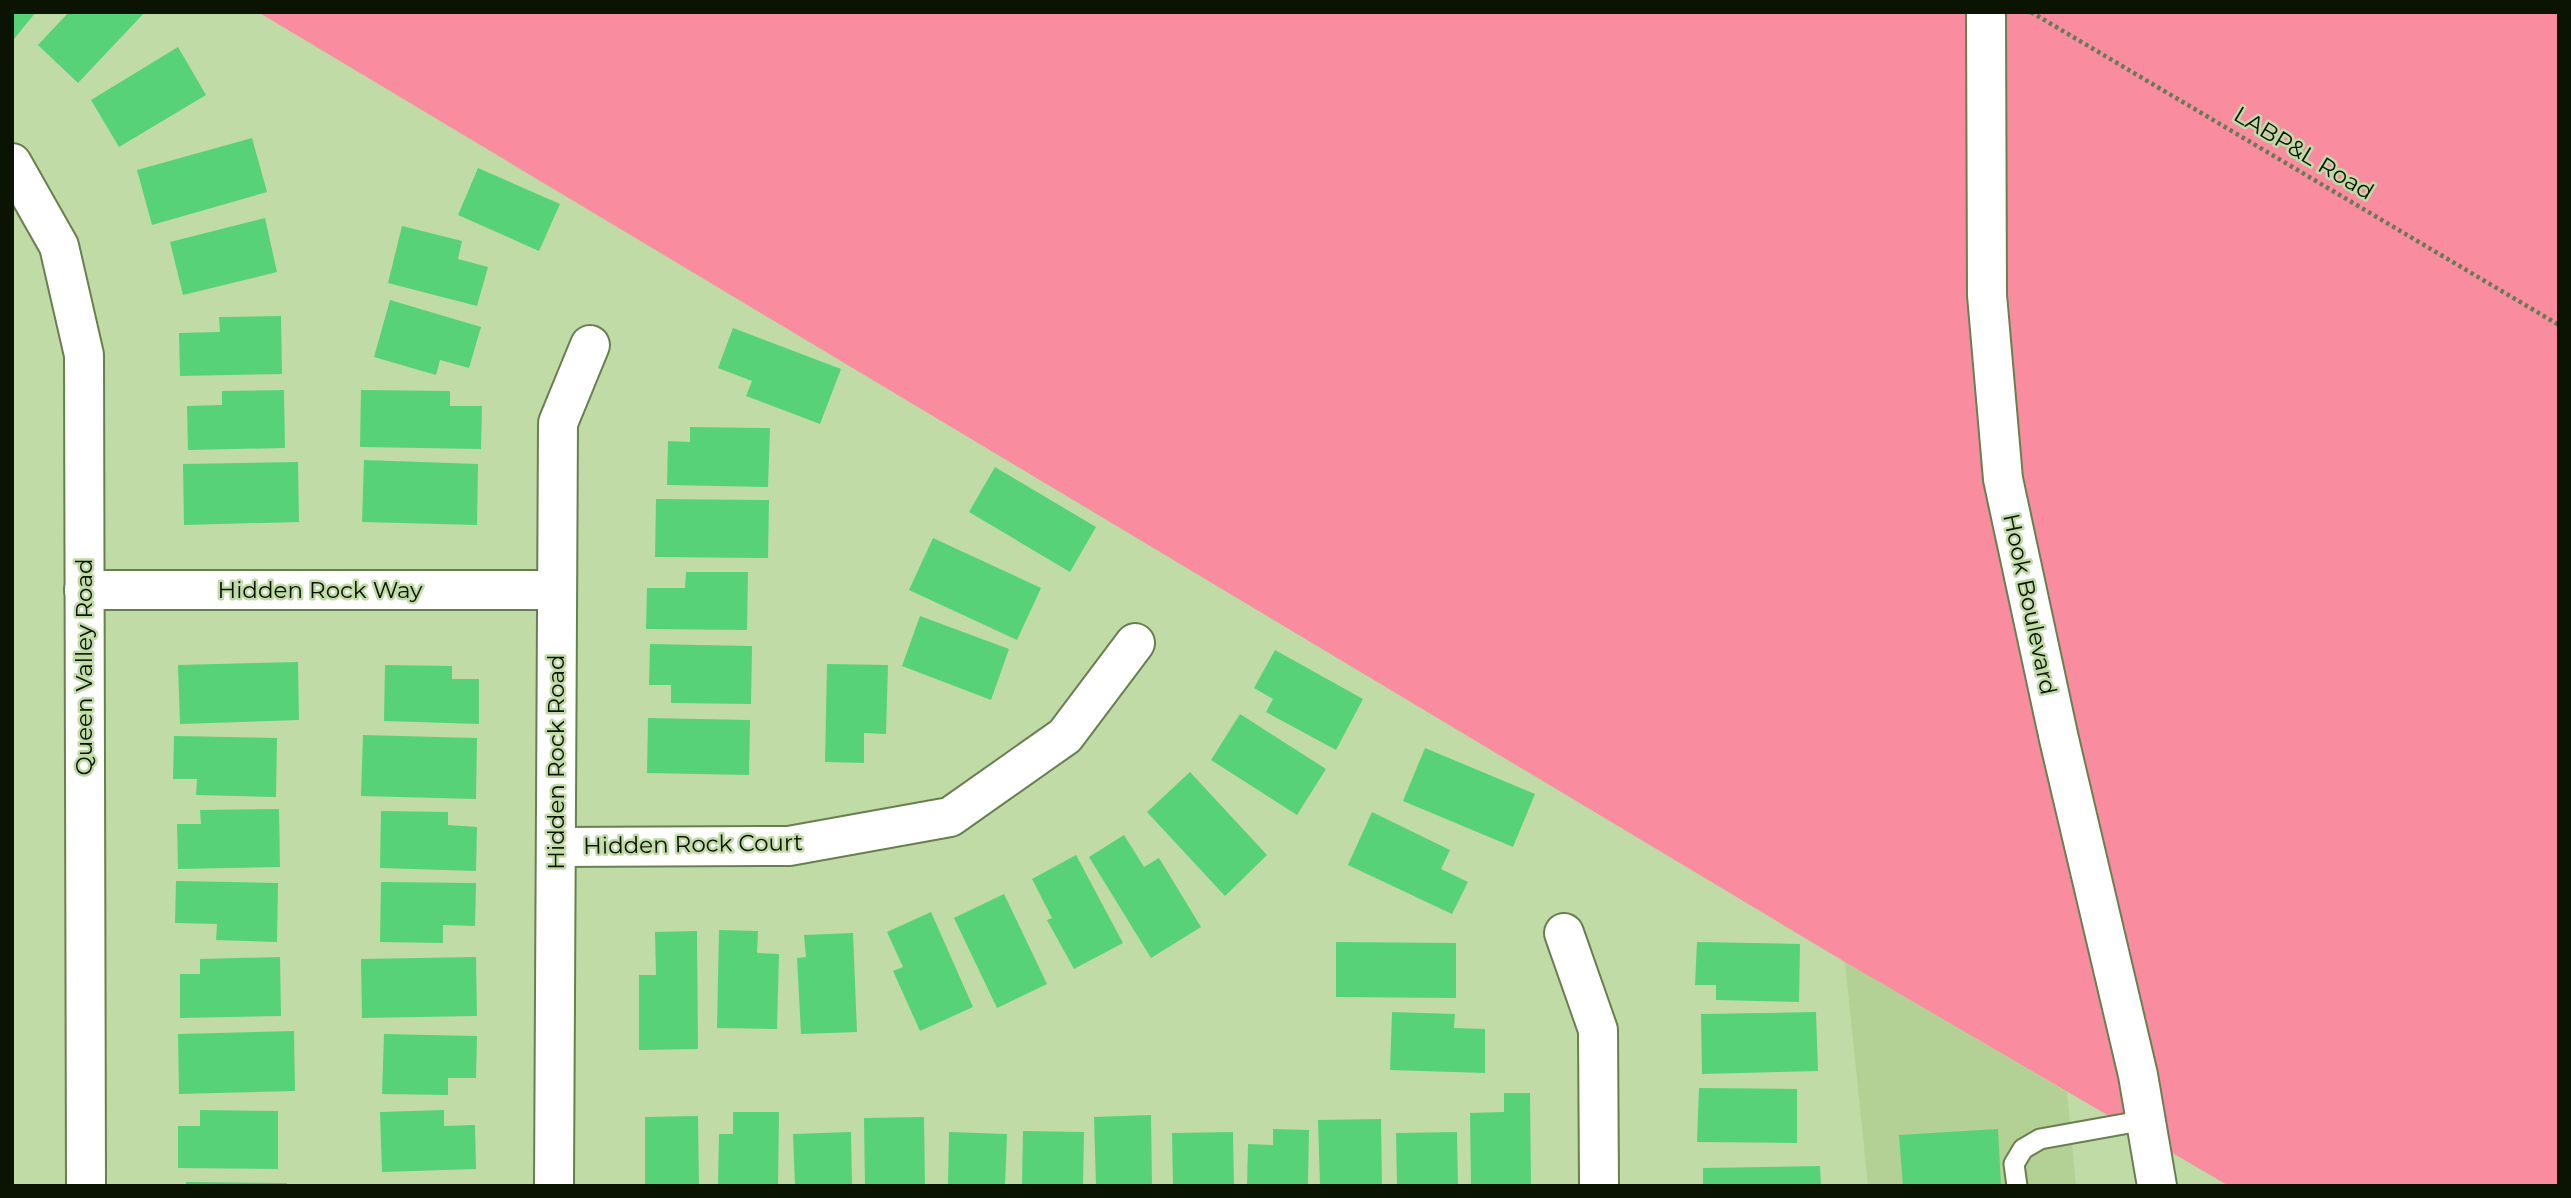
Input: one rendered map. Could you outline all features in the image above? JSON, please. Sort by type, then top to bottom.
[{"type":"street","name":"Hook Boulevard","points":[[1986,12],[1987,295],[2003,480],[2059,739],[2138,1075],[2157,1186]]},
{"type":"street","name":"Queen Valley Road","points":[[12,163],[58,246],[84,355],[86,1186]]},
{"type":"street","name":"Hidden Rock Road","points":[[554,1186],[558,423],[590,345]]},
{"type":"street","name":"Hidden Rock Way","points":[[83,590],[557,590]]},
{"type":"street","name":"Hidden Rock Court","points":[[556,847],[789,846],[950,817],[1065,736],[1135,643]]},
{"type":"street","points":[[1564,933],[1598,1030],[1599,1186]]},
{"type":"lane","points":[[2017,1186],[2014,1164],[2022,1149],[2040,1139],[2146,1120]]},
{"type":"path","name":"LABP&L Road","points":[[2031,12],[2559,325]]},
{"type":"shaded area","points":[[258,12],[2559,12],[2559,1186],[2229,1186],[1845,962]]},
{"type":"shaded area","points":[[1845,962],[2067,1092],[2076,1186],[1868,1186]]},
{"type":"building","points":[[12,12],[36,12],[14,39],[12,37]]},
{"type":"building","points":[[69,12],[145,12],[78,83],[38,45]]},
{"type":"building","points":[[178,47],[206,95],[119,147],[91,100]]},
{"type":"building","points":[[252,138],[267,192],[152,225],[137,170]]},
{"type":"building","points":[[478,168],[560,204],[539,251],[458,215]]},
{"type":"building","points":[[265,218],[277,272],[183,295],[170,242]]},
{"type":"building","points":[[402,226],[462,241],[458,259],[488,267],[477,306],[388,283]]},
{"type":"building","points":[[390,300],[481,327],[469,368],[440,360],[436,375],[374,357]]},
{"type":"building","points":[[281,316],[282,374],[180,376],[179,333],[220,332],[219,317]]},
{"type":"building","points":[[733,328],[841,369],[820,424],[746,396],[752,381],[718,368]]},
{"type":"building","points":[[284,390],[285,448],[188,450],[187,406],[222,405],[222,391]]},
{"type":"building","points":[[361,390],[450,391],[450,406],[482,406],[481,449],[360,447]]},
{"type":"building","points":[[690,427],[770,428],[768,487],[667,485],[668,441],[690,442]]},
{"type":"building","points":[[364,460],[478,464],[477,525],[362,522]]},
{"type":"building","points":[[298,462],[299,522],[184,525],[183,464]]},
{"type":"building","points":[[995,467],[1096,527],[1070,572],[969,512]]},
{"type":"building","points":[[656,499],[769,500],[768,558],[655,557]]},
{"type":"building","points":[[933,538],[1041,588],[1017,640],[909,590]]},
{"type":"building","points":[[686,572],[748,572],[747,630],[646,629],[647,588],[685,588]]},
{"type":"building","points":[[920,616],[1009,649],[991,700],[902,666]]},
{"type":"building","points":[[650,644],[752,646],[751,704],[671,703],[671,685],[649,685]]},
{"type":"building","points":[[1275,650],[1363,699],[1336,750],[1266,712],[1273,699],[1254,688]]},
{"type":"building","points":[[298,662],[299,720],[180,724],[178,665]]},
{"type":"building","points":[[827,664],[888,665],[886,734],[864,733],[864,763],[825,762]]},
{"type":"building","points":[[385,665],[452,666],[452,679],[479,679],[479,724],[384,721]]},
{"type":"building","points":[[1240,714],[1326,769],[1297,815],[1211,760]]},
{"type":"building","points":[[648,718],[750,720],[749,775],[647,773]]},
{"type":"building","points":[[363,735],[477,738],[476,799],[361,796]]},
{"type":"building","points":[[174,736],[277,738],[276,797],[196,795],[197,779],[173,779]]},
{"type":"building","points":[[1425,748],[1535,794],[1513,847],[1403,801]]},
{"type":"building","points":[[1190,772],[1267,855],[1225,896],[1147,812]]},
{"type":"building","points":[[279,809],[280,867],[178,869],[177,824],[201,824],[200,810]]},
{"type":"building","points":[[381,811],[448,812],[448,825],[477,827],[476,871],[380,868]]},
{"type":"building","points":[[1372,812],[1450,850],[1441,869],[1468,882],[1452,914],[1348,865]]},
{"type":"building","points":[[1124,835],[1144,867],[1159,858],[1201,927],[1151,958],[1089,857]]},
{"type":"building","points":[[1076,855],[1123,943],[1074,969],[1047,920],[1052,918],[1032,879]]},
{"type":"building","points":[[176,881],[278,883],[277,942],[216,940],[217,924],[175,923]]},
{"type":"building","points":[[381,882],[476,883],[475,926],[443,925],[443,943],[380,942]]},
{"type":"building","points":[[1004,894],[1047,984],[997,1008],[954,918]]},
{"type":"building","points":[[931,912],[973,1007],[920,1031],[893,971],[903,967],[887,932]]},
{"type":"building","points":[[719,930],[758,931],[757,953],[779,954],[777,1029],[717,1028]]},
{"type":"building","points":[[697,931],[698,1049],[639,1050],[639,975],[656,975],[655,932]]},
{"type":"building","points":[[853,933],[857,1032],[801,1034],[797,958],[806,957],[804,935]]},
{"type":"building","points":[[1336,942],[1456,943],[1456,998],[1336,997]]},
{"type":"building","points":[[1697,942],[1800,944],[1799,1002],[1716,1000],[1716,985],[1695,985]]},
{"type":"building","points":[[280,957],[281,1016],[180,1018],[180,974],[200,974],[200,959]]},
{"type":"building","points":[[476,957],[477,1016],[362,1018],[361,959]]},
{"type":"building","points":[[1392,1012],[1455,1014],[1454,1028],[1485,1029],[1485,1073],[1390,1070]]},
{"type":"building","points":[[1816,1012],[1818,1071],[1702,1074],[1701,1014]]},
{"type":"building","points":[[294,1031],[295,1091],[179,1094],[178,1034]]},
{"type":"building","points":[[384,1034],[477,1036],[476,1078],[448,1078],[448,1095],[382,1094]]},
{"type":"building","points":[[1699,1088],[1797,1089],[1797,1143],[1697,1142]]},
{"type":"building","points":[[1504,1093],[1530,1093],[1531,1186],[1471,1186],[1470,1113],[1504,1112]]},
{"type":"building","points":[[200,1110],[278,1111],[278,1169],[178,1168],[178,1126],[200,1126]]},
{"type":"building","points":[[444,1110],[444,1126],[475,1125],[476,1169],[382,1172],[380,1112]]},
{"type":"building","points":[[733,1112],[779,1112],[778,1186],[718,1186],[719,1134],[733,1134]]},
{"type":"building","points":[[1151,1115],[1152,1186],[1096,1186],[1094,1117]]},
{"type":"building","points":[[698,1116],[699,1186],[645,1186],[645,1117]]},
{"type":"building","points":[[924,1117],[925,1186],[865,1186],[864,1118]]},
{"type":"building","points":[[1381,1119],[1382,1186],[1320,1186],[1318,1120]]},
{"type":"building","points":[[1273,1129],[1309,1130],[1308,1186],[1247,1186],[1248,1144],[1273,1145]]},
{"type":"building","points":[[1998,1129],[2001,1186],[1903,1186],[1899,1135]]},
{"type":"building","points":[[1023,1131],[1084,1132],[1083,1186],[1022,1186]]},
{"type":"building","points":[[851,1132],[852,1186],[795,1186],[793,1134]]},
{"type":"building","points":[[949,1132],[1007,1134],[1005,1186],[948,1186]]},
{"type":"building","points":[[1233,1132],[1234,1186],[1173,1186],[1172,1133]]},
{"type":"building","points":[[1457,1132],[1458,1186],[1397,1186],[1396,1133]]},
{"type":"building","points":[[1820,1166],[1821,1186],[1703,1186],[1703,1168]]},
{"type":"building","points":[[186,1182],[287,1183],[287,1186],[186,1186]]}]
